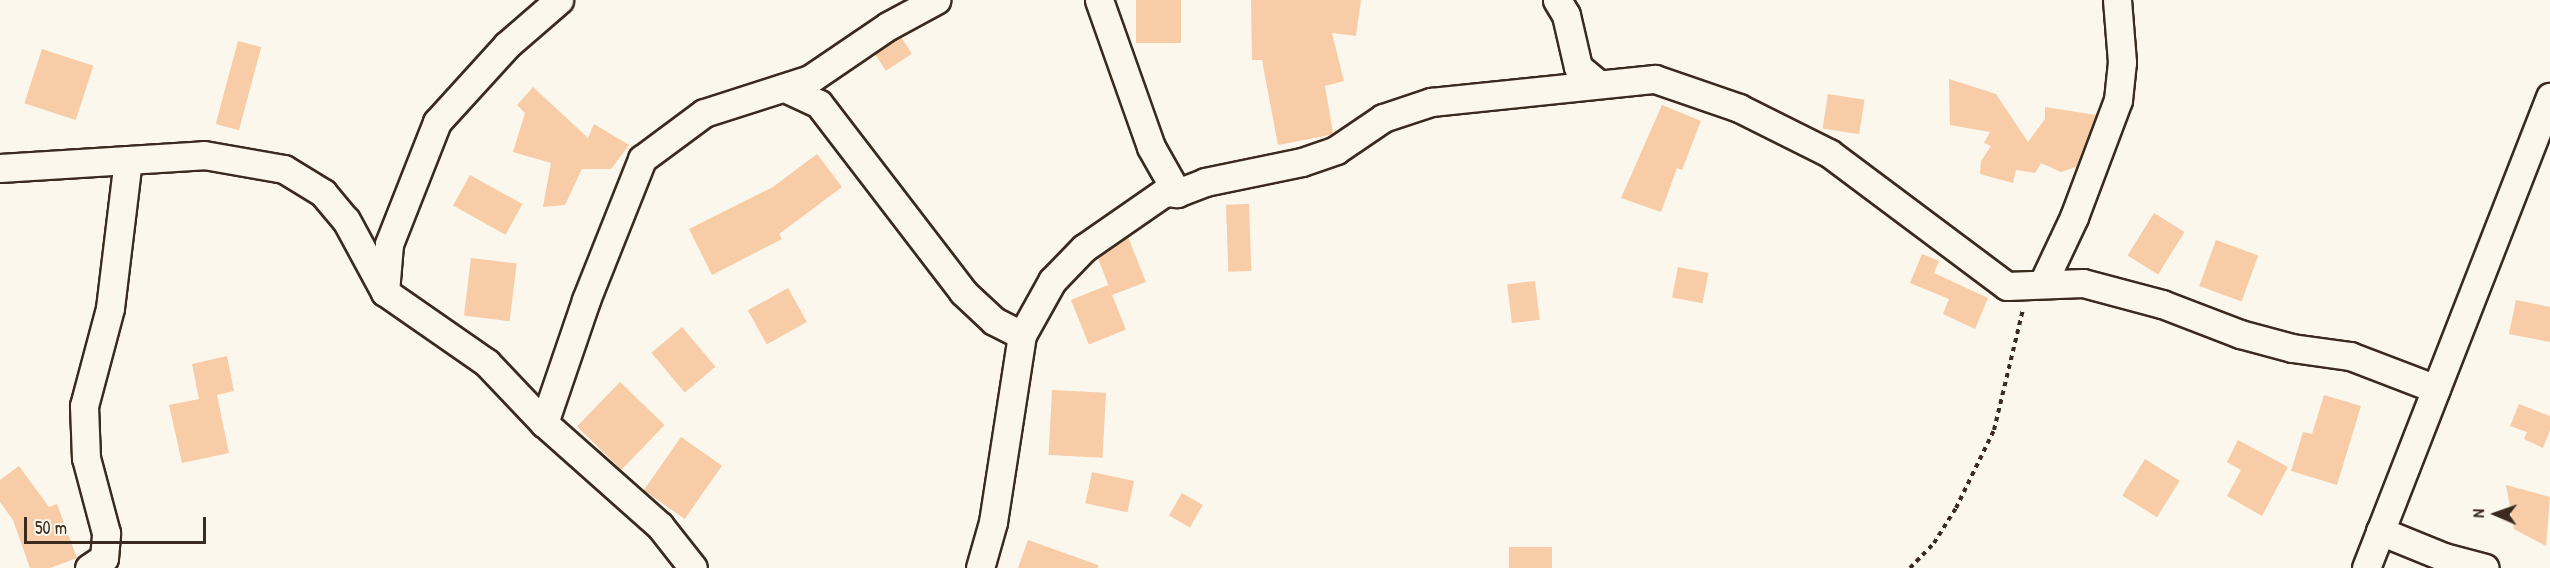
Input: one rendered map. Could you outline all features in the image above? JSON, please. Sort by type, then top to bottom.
[{"type":"street","points":[[384,292],[389,244],[437,122],[507,45],[559,0]]},
{"type":"street","points":[[544,423],[586,300],[642,159],[704,113],[763,93],[787,89],[810,79],[888,26],[936,0]]},
{"type":"street","points":[[1099,0],[1151,147],[1177,193]]},
{"type":"street","points":[[1557,0],[1566,15],[1578,66],[1598,84]]},
{"type":"street","points":[[2037,284],[2063,245],[2118,100],[2122,62],[2111,3]]},
{"type":"street","points":[[980,568],[993,522],[1023,335],[1052,281],[1084,248],[1165,192],[1177,193],[1336,150],[1383,118],[1431,102],[1655,79],[1739,108],[1795,133],[1829,153],[1996,281],[2007,286],[2083,283],[2151,301],[2240,334],[2361,360],[2436,389]]},
{"type":"street","points":[[787,89],[819,104],[963,292],[994,321],[1023,335]]},
{"type":"street","points":[[2366,568],[2550,97]]},
{"type":"street","points":[[0,168],[204,155],[284,169],[323,193],[346,220],[384,292],[487,363],[544,423],[660,526],[693,568]]},
{"type":"street","points":[[89,568],[104,558],[106,533],[86,458],[84,406],[110,308],[128,160]]},
{"type":"street","points":[[2380,531],[2444,557],[2485,568]]},
{"type":"path","points":[[1910,568],[1934,543],[1956,508],[1994,430],[2037,284]]},
{"type":"building","points":[[1136,0],[1181,0],[1181,43],[1136,43]]},
{"type":"building","points":[[1251,0],[1361,0],[1356,36],[1332,33],[1344,81],[1325,86],[1333,133],[1330,135],[1278,145],[1262,60],[1252,60]]},
{"type":"building","points":[[901,37],[912,54],[886,71],[875,54]]},
{"type":"building","points":[[238,41],[261,47],[239,130],[216,124]]},
{"type":"building","points":[[42,49],[93,66],[76,120],[24,103]]},
{"type":"building","points":[[1949,79],[1996,94],[2028,142],[2045,119],[2045,107],[2096,115],[2076,167],[2061,172],[2041,163],[2035,173],[2016,170],[2013,183],[1980,174],[1981,161],[1991,146],[1984,143],[1990,132],[1950,125]]},
{"type":"building","points":[[533,87],[588,138],[594,124],[629,145],[611,169],[582,169],[565,205],[543,207],[551,163],[513,152],[525,113],[517,105]]},
{"type":"building","points":[[1828,94],[1865,100],[1859,134],[1823,129]]},
{"type":"building","points":[[1662,105],[1701,121],[1682,170],[1677,168],[1661,212],[1621,198]]},
{"type":"building","points":[[817,154],[842,187],[779,234],[782,239],[712,275],[689,229],[773,187]]},
{"type":"building","points":[[470,175],[522,204],[506,235],[453,206]]},
{"type":"building","points":[[1249,204],[1251,271],[1228,272],[1226,205]]},
{"type":"building","points":[[2154,213],[2185,232],[2158,274],[2128,255]]},
{"type":"building","points":[[1128,237],[1146,282],[1112,295],[1098,258]]},
{"type":"building","points":[[2216,240],[2258,255],[2242,301],[2199,286]]},
{"type":"building","points":[[1922,254],[1939,261],[1934,273],[1988,298],[1975,329],[1943,314],[1949,299],[1910,283]]},
{"type":"building","points":[[471,258],[517,264],[510,321],[464,316]]},
{"type":"building","points":[[1678,267],[1708,273],[1703,303],[1672,297]]},
{"type":"building","points":[[1535,281],[1540,320],[1512,323],[1507,284]]},
{"type":"building","points":[[1108,285],[1126,330],[1089,344],[1071,300]]},
{"type":"building","points":[[788,288],[807,322],[767,344],[748,310]]},
{"type":"building","points":[[2516,300],[2550,307],[2550,342],[2509,334]]},
{"type":"building","points":[[682,327],[715,367],[685,393],[651,353]]},
{"type":"building","points":[[227,356],[234,391],[217,395],[229,453],[182,463],[169,405],[199,399],[192,364]]},
{"type":"building","points":[[620,382],[665,425],[622,470],[577,427]]},
{"type":"building","points":[[1052,390],[1106,393],[1103,458],[1049,455]]},
{"type":"building","points":[[2324,395],[2361,406],[2337,485],[2291,471],[2303,432],[2312,434]]},
{"type":"building","points":[[2519,404],[2550,416],[2550,430],[2543,448],[2524,439],[2527,432],[2510,426]]},
{"type":"building","points":[[681,437],[722,466],[685,519],[644,490]]},
{"type":"building","points":[[2238,440],[2288,467],[2262,516],[2227,496],[2241,470],[2227,462]]},
{"type":"building","points":[[2145,459],[2180,481],[2157,517],[2122,495]]},
{"type":"building","points":[[19,466],[49,507],[57,504],[77,558],[50,568],[30,568],[13,520],[0,502],[0,480]]},
{"type":"building","points":[[1092,472],[1134,481],[1127,512],[1085,503]]},
{"type":"building","points":[[2506,485],[2550,497],[2546,546],[2514,529]]},
{"type":"building","points":[[1182,493],[1203,505],[1190,528],[1169,516]]},
{"type":"building","points":[[1028,540],[1098,565],[1098,568],[1018,568]]},
{"type":"building","points":[[1509,547],[1552,547],[1552,568],[1509,568]]}]
